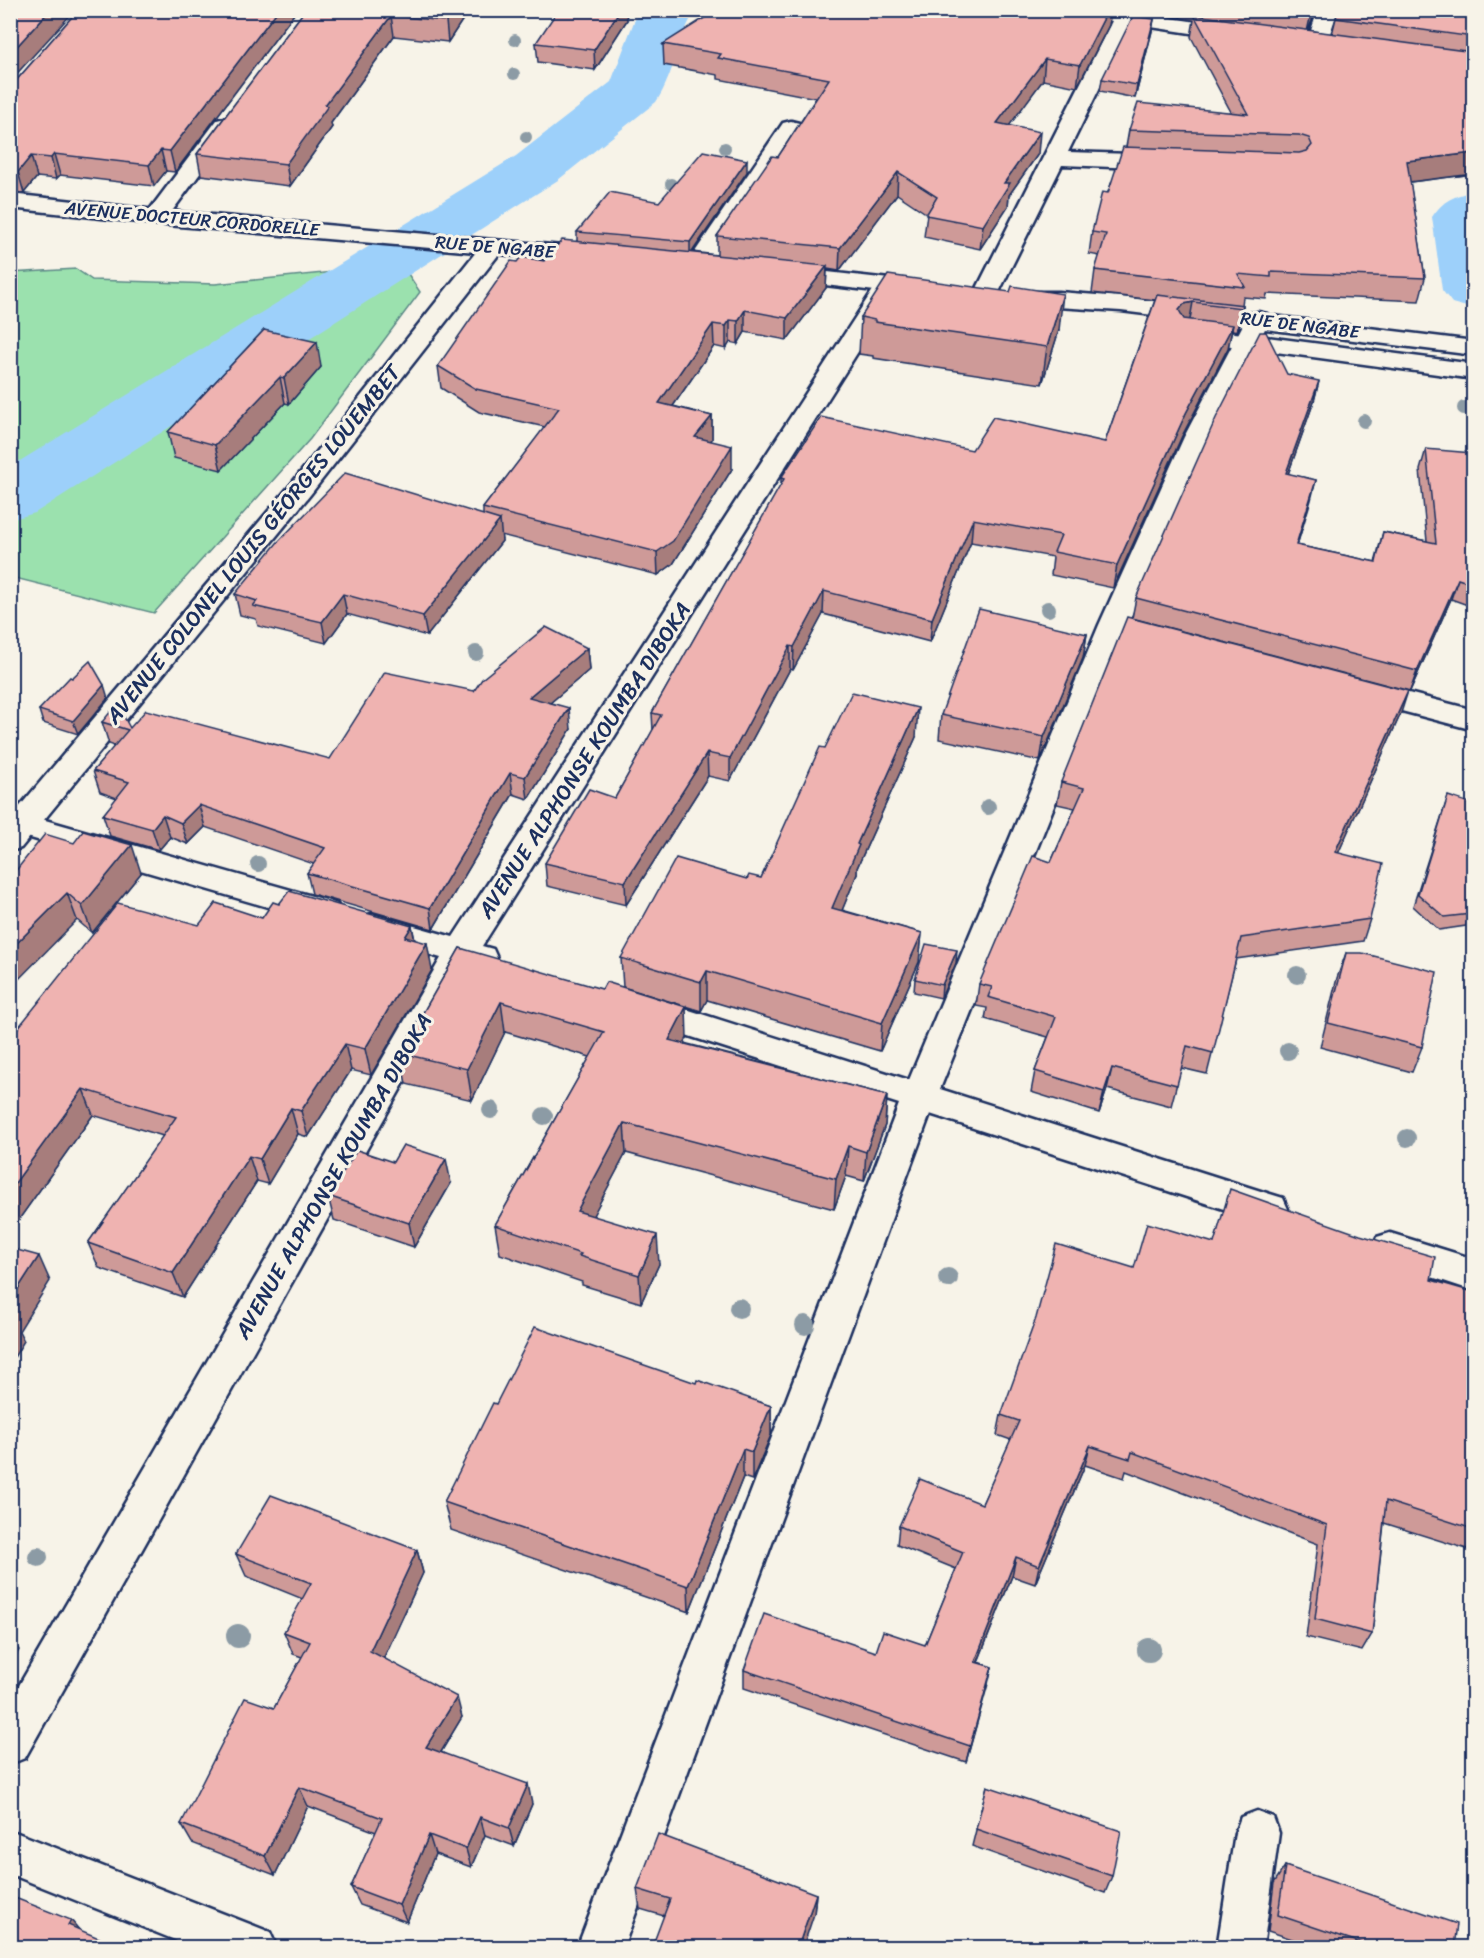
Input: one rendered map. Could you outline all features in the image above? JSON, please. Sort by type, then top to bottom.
[{"type":"street","points":[[1078,10],[1127,15],[1259,38]]},
{"type":"street","points":[[1316,45],[1328,10]]},
{"type":"street","points":[[967,294],[1054,158],[1127,15]]},
{"type":"street","points":[[1293,42],[1338,48]]},
{"type":"street","points":[[156,217],[241,104]]},
{"type":"street","points":[[698,265],[791,128]]},
{"type":"street","points":[[1054,158],[1180,162]]},
{"type":"street","name":"AVENUE DOCTEUR CORDORELLE","points":[[10,201],[156,217],[374,235]]},
{"type":"street","name":"RUE DE NGABE","points":[[374,235],[618,258]]},
{"type":"street","name":"AVENUE COLONEL LOUIS GÉORGES LOUEMBET","points":[[15,828],[301,489],[493,247]]},
{"type":"street","points":[[756,271],[1017,299],[1038,308],[1097,321],[1253,331],[1467,359]]},
{"type":"street","name":"AVENUE ALPHONSE KOUMBA DIBOKA","points":[[10,1743],[461,951],[887,286]]},
{"type":"street","points":[[600,1947],[920,1095],[1125,628],[1197,437],[1253,331]]},
{"type":"street","points":[[1339,685],[1473,720]]},
{"type":"street","points":[[15,828],[461,951],[506,966]]},
{"type":"street","points":[[618,1001],[920,1095],[1304,1220]]},
{"type":"street","points":[[1360,1238],[1473,1275]]},
{"type":"street","points":[[1240,1947],[1257,1833]]},
{"type":"street","points":[[10,1852],[254,1947]]},
{"type":"green space","points":[[402,265],[420,292],[310,439],[154,613],[11,577],[10,273],[76,269],[92,280],[215,284]]},
{"type":"building","points":[[10,10],[50,10],[10,54]]},
{"type":"building","points":[[78,10],[278,10],[170,151],[161,150],[149,165],[54,154],[51,158],[31,156],[18,172],[10,171],[10,84],[14,83]]},
{"type":"building","points":[[305,10],[453,10],[446,21],[391,16],[325,105],[328,106],[286,164],[197,154]]},
{"type":"building","points":[[558,10],[620,10],[594,50],[536,43]]},
{"type":"building","points":[[717,10],[1108,10],[1080,65],[1045,59],[997,123],[1040,132],[1004,183],[1010,183],[983,226],[926,215],[937,197],[898,172],[840,248],[717,236],[772,156],[778,157],[829,79],[718,58],[721,54],[663,44]]},
{"type":"building","points":[[1283,10],[1312,10],[1311,14]]},
{"type":"building","points":[[1338,10],[1473,10],[1473,37],[1336,18]]},
{"type":"building","points":[[1194,15],[1473,52],[1473,153],[1407,161],[1425,278],[1271,272],[1271,277],[1238,274],[1245,287],[1095,270],[1106,234],[1092,232],[1102,192],[1108,193],[1123,147],[1299,153],[1307,151],[1312,145],[1309,138],[1299,135],[1129,130],[1138,103],[1248,114]]},
{"type":"building","points":[[1133,16],[1154,19],[1137,85],[1102,79]]},
{"type":"building","points":[[703,151],[747,160],[690,242],[577,232],[610,192],[659,202]]},
{"type":"building","points":[[562,240],[827,266],[787,318],[745,310],[738,321],[730,320],[726,326],[713,324],[659,403],[712,416],[695,437],[732,446],[673,541],[657,552],[483,508],[559,408],[476,389],[438,366],[511,261],[517,262],[521,257],[544,261]]},
{"type":"building","points":[[888,275],[1010,292],[1012,286],[1063,294],[1047,347],[875,322],[875,320],[861,317]]},
{"type":"building","points":[[1157,295],[1243,305],[1242,308],[1193,302],[1184,304],[1179,310],[1184,319],[1233,325],[1186,413],[1117,565],[1054,552],[1061,535],[973,519],[932,619],[824,591],[794,647],[790,646],[730,758],[707,753],[625,882],[545,863],[589,789],[615,798],[661,715],[652,713],[784,479],[781,478],[821,417],[972,450],[993,417],[1105,442]]},
{"type":"building","points":[[264,330],[317,342],[284,378],[280,377],[215,445],[168,432]]},
{"type":"building","points":[[1260,332],[1266,332],[1287,374],[1319,381],[1286,473],[1316,480],[1296,545],[1376,562],[1383,532],[1436,543],[1426,449],[1472,453],[1473,584],[1458,579],[1417,671],[1136,598],[1216,418]]},
{"type":"building","points":[[345,473],[500,520],[423,616],[343,594],[322,622],[253,606],[257,601],[235,594],[277,543]]},
{"type":"building","points":[[979,609],[1087,634],[1044,737],[941,715]]},
{"type":"building","points":[[1127,617],[1408,691],[1335,852],[1383,864],[1370,919],[1241,938],[1213,1053],[1187,1046],[1177,1085],[1112,1068],[1104,1092],[1035,1071],[1056,1017],[988,997],[992,987],[979,984],[1033,856],[1051,862],[1084,788],[1061,782]]},
{"type":"building","points":[[546,627],[587,648],[529,697],[569,708],[525,777],[510,773],[430,908],[307,873],[325,848],[199,805],[181,823],[163,815],[152,829],[103,815],[129,782],[93,771],[128,730],[102,722],[117,704],[130,728],[146,710],[330,759],[385,672],[474,691],[482,679]]},
{"type":"building","points":[[90,661],[104,685],[73,721],[39,710],[70,677],[72,678]]},
{"type":"building","points":[[852,692],[918,708],[857,844],[859,845],[832,908],[922,933],[882,1023],[707,971],[701,982],[621,958],[676,858],[747,879],[749,875],[761,878],[820,747],[825,748]]},
{"type":"building","points":[[1448,796],[1473,804],[1473,882],[1471,914],[1444,917],[1418,894]]},
{"type":"building","points":[[83,831],[132,845],[82,906],[67,893],[10,950],[10,878],[45,834],[74,843]]},
{"type":"building","points":[[289,891],[412,926],[405,937],[427,943],[365,1049],[345,1044],[301,1111],[291,1108],[260,1159],[249,1156],[173,1273],[88,1243],[176,1117],[83,1089],[10,1190],[10,1038],[118,903],[199,925],[216,903],[262,918],[273,902],[279,904]]},
{"type":"building","points":[[926,944],[957,950],[942,985],[915,979]]},
{"type":"building","points":[[460,948],[602,989],[606,982],[686,1007],[669,1040],[887,1095],[866,1152],[848,1146],[836,1179],[624,1123],[577,1211],[657,1235],[639,1275],[495,1225],[604,1032],[501,1002],[467,1069],[400,1053]]},
{"type":"building","points":[[1346,953],[1362,953],[1437,972],[1422,1047],[1328,1023]]},
{"type":"building","points":[[403,1145],[446,1159],[409,1223],[328,1196],[357,1150],[393,1162]]},
{"type":"building","points":[[1230,1189],[1360,1235],[1435,1257],[1431,1280],[1473,1292],[1473,1529],[1386,1501],[1372,1634],[1315,1619],[1327,1525],[1132,1452],[1130,1459],[1090,1446],[1039,1566],[1016,1557],[975,1662],[992,1667],[970,1746],[744,1670],[764,1614],[876,1652],[883,1631],[925,1645],[963,1552],[899,1526],[920,1479],[982,1504],[1019,1421],[1001,1415],[1036,1318],[1056,1244],[1134,1268],[1147,1223],[1214,1243]]},
{"type":"building","points":[[10,1248],[39,1256],[10,1301]]},
{"type":"building","points":[[535,1327],[696,1383],[697,1380],[771,1406],[752,1452],[743,1449],[688,1586],[444,1502],[493,1403],[496,1404]]},
{"type":"building","points":[[271,1495],[417,1550],[370,1651],[457,1697],[426,1747],[528,1784],[509,1828],[480,1817],[466,1849],[429,1835],[399,1905],[351,1887],[382,1818],[299,1787],[265,1856],[181,1824],[245,1698],[274,1708],[310,1642],[284,1632],[311,1583],[236,1554]]},
{"type":"building","points":[[987,1786],[1121,1831],[1112,1876],[976,1829]]},
{"type":"building","points":[[658,1834],[816,1894],[798,1947],[652,1947],[670,1899],[637,1889]]},
{"type":"building","points":[[1285,1866],[1457,1924],[1454,1947],[1373,1947],[1278,1915]]},
{"type":"building","points":[[10,1896],[71,1920],[68,1925],[120,1947],[10,1947]]},
{"type":"waterway","points":[[10,498],[537,168],[636,90],[662,19],[670,10]]},
{"type":"waterway","points":[[1474,209],[1462,217],[1474,290]]}]
